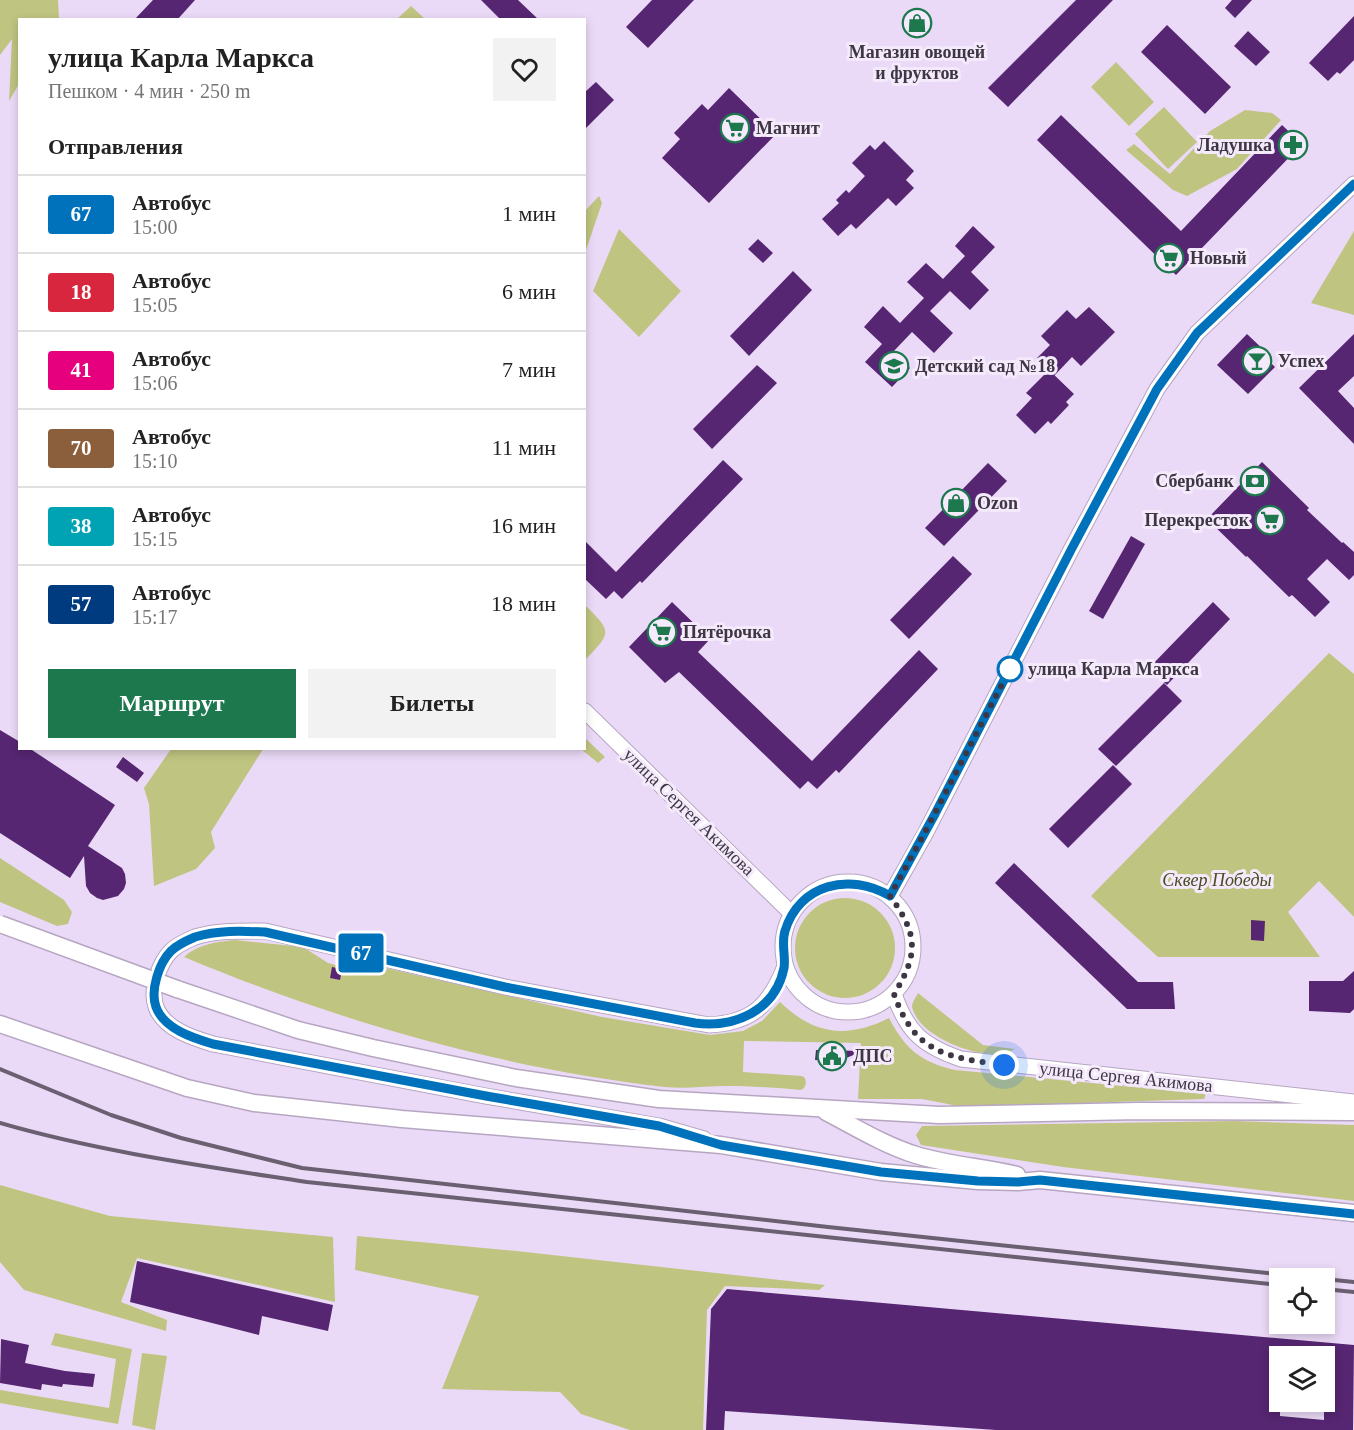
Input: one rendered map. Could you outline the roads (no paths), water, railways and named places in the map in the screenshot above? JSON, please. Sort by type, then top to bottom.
[{"type":"main road","points":[[0,924],[177,989],[298,1030],[516,1078],[659,1099],[939,1115],[1139,1111],[1354,1112]]},
{"type":"main road","points":[[3,1025],[187,1088],[254,1103],[402,1119],[721,1145],[881,1172],[978,1181],[1040,1180]]},
{"type":"main road","points":[[820,1109],[881,1141],[914,1154],[1040,1180],[1354,1214]]},
{"type":"street","points":[[890,896],[1157,389],[1197,333],[1354,184]]},
{"type":"street","name":"улица Сергея Акимова","points":[[586,712],[792,914]]},
{"type":"street","points":[[847,882],[868,886],[890,896],[902,912],[910,931],[912,953],[907,973],[894,994],[879,1004],[859,1011],[838,1012],[818,1005],[801,992],[790,980],[785,966],[784,933],[792,914],[807,897],[825,886],[847,882]]},
{"type":"street","points":[[721,1145],[659,1126],[213,1044],[189,1037],[169,1023],[156,1008],[154,989],[160,969],[171,950],[194,938],[227,930],[265,932],[505,987],[709,1025],[736,1022],[751,1015],[777,988],[785,966]]},
{"type":"street","name":"улица Сергея Акимова","points":[[894,994],[900,1013],[914,1033],[926,1044],[961,1059],[1354,1102]]},
{"type":"railway","points":[[0,1069],[111,1115],[181,1138],[302,1168],[1269,1273]]},
{"type":"railway","points":[[0,1123],[114,1150],[307,1182],[1269,1284]]},
{"type":"railway","points":[[1335,1280],[1354,1282]]},
{"type":"railway","points":[[1335,1290],[1354,1292]]},
{"type":"place","name":"Магазин овощей и фруктов","points":[[917,23]]},
{"type":"place","name":"Магнит","points":[[735,128]]},
{"type":"place","name":"Ладушка","points":[[1293,145]]},
{"type":"place","name":"Новый","points":[[1169,258]]},
{"type":"place","name":"Успех","points":[[1257,361]]},
{"type":"place","name":"Детский сад №18","points":[[894,366]]},
{"type":"place","name":"Сбербанк","points":[[1255,481]]},
{"type":"place","name":"Ozon","points":[[956,503]]},
{"type":"place","name":"Перекресток","points":[[1270,520]]},
{"type":"place","name":"Пятёрочка","points":[[662,632]]},
{"type":"place","name":"улица Карла Маркса","points":[[1010,669]]},
{"type":"place","name":"ДПС","points":[[832,1056]]},
{"type":"park label","name":"Сквер Победы","points":[[1217,880]]}]
